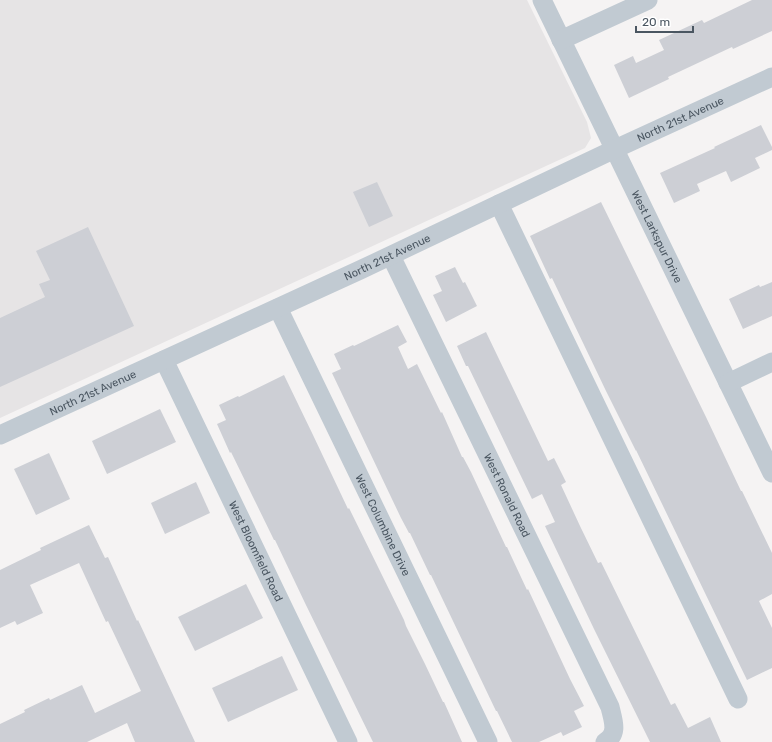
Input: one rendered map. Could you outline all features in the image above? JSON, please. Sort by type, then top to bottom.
[{"type":"street","name":"West Larkspur Drive","points":[[542,0],[772,473]]},
{"type":"street","points":[[561,40],[648,0]]},
{"type":"street","name":"North 21st Avenue","points":[[0,435],[391,256],[615,149],[772,77]]},
{"type":"street","points":[[499,204],[738,698]]},
{"type":"street","name":"West Ronald Road","points":[[391,256],[610,707],[615,728],[608,740]]},
{"type":"street","name":"West Columbine Drive","points":[[278,308],[488,742]]},
{"type":"street","name":"West Bloomfield Road","points":[[164,360],[348,742]]},
{"type":"street","points":[[728,383],[772,362]]},
{"type":"shaded area","points":[[0,0],[527,0],[587,122],[591,138],[585,148],[0,418]]},
{"type":"building","points":[[752,0],[772,0],[772,31],[733,49],[732,47],[668,77],[669,79],[629,98],[614,65],[633,56],[636,63],[664,50],[659,40],[702,20],[704,23]]},
{"type":"building","points":[[761,125],[772,147],[772,150],[755,158],[760,168],[731,182],[726,171],[697,184],[700,191],[674,203],[660,173]]},
{"type":"building","points":[[377,182],[393,216],[369,227],[353,192]]},
{"type":"building","points":[[601,202],[772,553],[772,594],[759,601],[772,628],[772,668],[747,680],[552,278],[550,279],[530,236]]},
{"type":"building","points":[[88,227],[134,326],[0,387],[0,318],[45,297],[39,284],[50,280],[36,251]]},
{"type":"building","points":[[455,267],[463,283],[465,282],[477,306],[446,322],[433,295],[442,291],[435,276]]},
{"type":"building","points":[[772,282],[772,316],[743,329],[729,299],[759,285],[760,287]]},
{"type":"building","points":[[398,325],[407,342],[398,347],[408,369],[417,364],[441,413],[442,412],[462,457],[471,472],[584,706],[574,711],[582,727],[563,736],[561,732],[539,742],[512,742],[431,575],[401,518],[332,373],[341,369],[334,354]]},
{"type":"building","points":[[486,332],[548,461],[554,458],[566,482],[561,485],[580,526],[598,563],[601,562],[671,705],[675,703],[688,728],[710,717],[721,742],[650,742],[545,526],[555,522],[542,494],[532,499],[457,346]]},
{"type":"building","points":[[284,375],[348,509],[349,508],[444,702],[462,742],[373,742],[275,540],[231,452],[230,453],[217,424],[226,420],[219,405]]},
{"type":"building","points":[[160,409],[176,442],[107,474],[92,441]]},
{"type":"building","points":[[49,453],[70,499],[36,515],[14,469]]},
{"type":"building","points":[[196,482],[210,513],[165,534],[151,503]]},
{"type":"building","points":[[89,525],[105,558],[108,557],[195,742],[135,742],[127,723],[87,742],[0,742],[0,724],[49,698],[50,700],[82,685],[95,713],[141,691],[108,621],[106,622],[79,563],[30,585],[43,613],[17,625],[15,621],[0,628],[0,570],[41,550],[40,548]]},
{"type":"building","points":[[246,584],[263,618],[195,651],[178,617]]},
{"type":"building","points":[[282,656],[298,690],[228,722],[212,688]]}]
